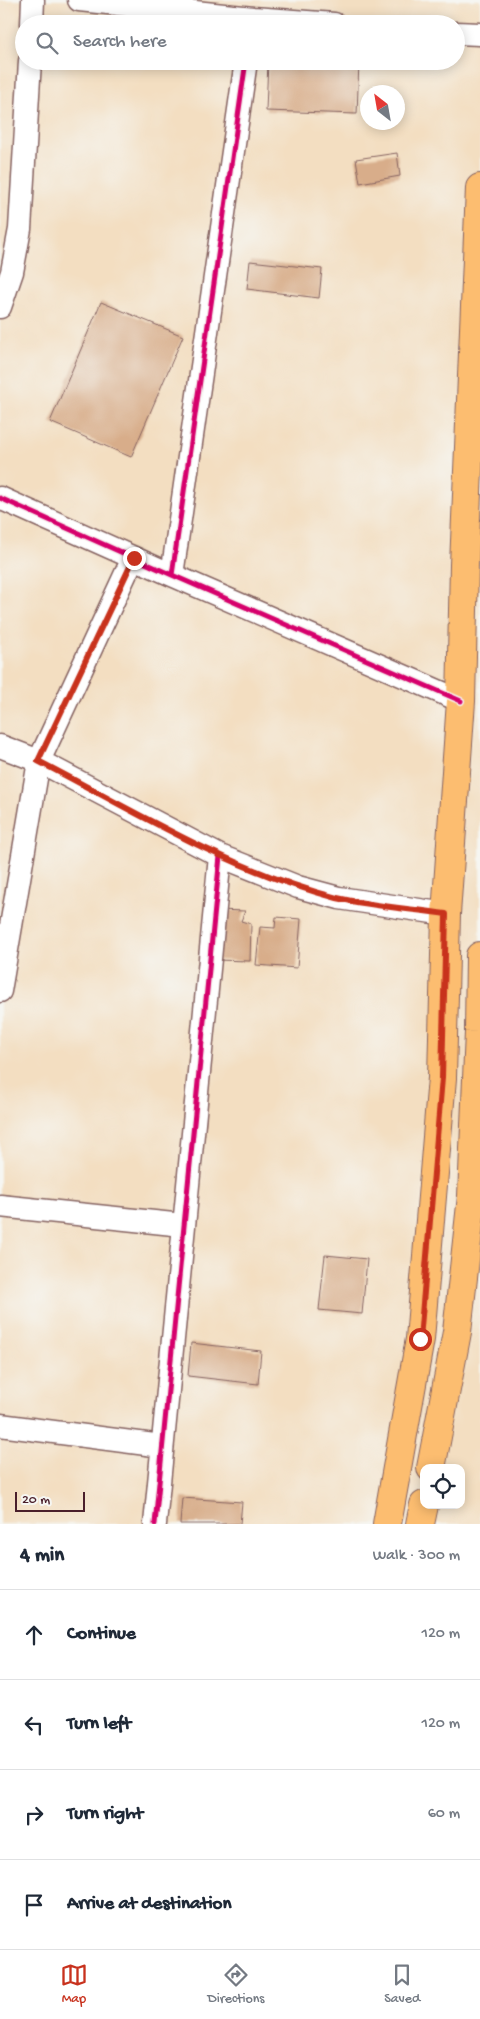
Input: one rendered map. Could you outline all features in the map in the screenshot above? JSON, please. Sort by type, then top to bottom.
[{"type":"main road","points":[[387,1524],[420,1339],[442,1078],[446,914],[461,701],[464,565],[480,188]]},
{"type":"main road","points":[[432,1464],[457,1332],[472,1196],[479,1032],[480,956]]},
{"type":"main road","points":[[420,1524],[423,1509]]},
{"type":"street","points":[[32,15],[33,0]]},
{"type":"street","points":[[79,0],[253,14]]},
{"type":"street","points":[[465,33],[480,34]]},
{"type":"street","points":[[0,307],[12,272],[20,229],[29,70]]},
{"type":"street","points":[[172,575],[245,70]]},
{"type":"street","points":[[0,498],[461,701]]},
{"type":"street","points":[[0,991],[38,761],[134,558]]},
{"type":"street","points":[[0,746],[38,761],[220,856],[298,886],[339,898],[446,914]]},
{"type":"street","points":[[155,1524],[220,856]]},
{"type":"street","points":[[0,1206],[183,1225]]},
{"type":"street","points":[[0,1425],[162,1446]]},
{"type":"building","points":[[268,70],[359,70],[357,114],[266,111]]},
{"type":"building","points":[[397,153],[400,176],[360,183],[356,159]]},
{"type":"building","points":[[250,261],[322,269],[319,298],[247,289]]},
{"type":"building","points":[[101,302],[183,336],[131,457],[50,422]]},
{"type":"building","points":[[217,910],[245,911],[241,921],[251,924],[250,961],[215,960]]},
{"type":"building","points":[[276,917],[301,919],[297,968],[256,965],[260,927],[275,928]]},
{"type":"building","points":[[325,1255],[367,1259],[362,1314],[319,1310]]},
{"type":"building","points":[[191,1343],[261,1351],[258,1384],[188,1376]]},
{"type":"building","points":[[182,1498],[242,1502],[240,1524],[180,1524]]},
{"type":"cycle path","points":[[172,575],[245,70]]},
{"type":"cycle path","points":[[0,498],[461,701]]},
{"type":"cycle path","points":[[155,1524],[220,856]]},
{"type":"route","points":[[134,558],[38,761],[220,856],[298,886],[339,898],[446,914],[442,1078],[420,1339]]}]
